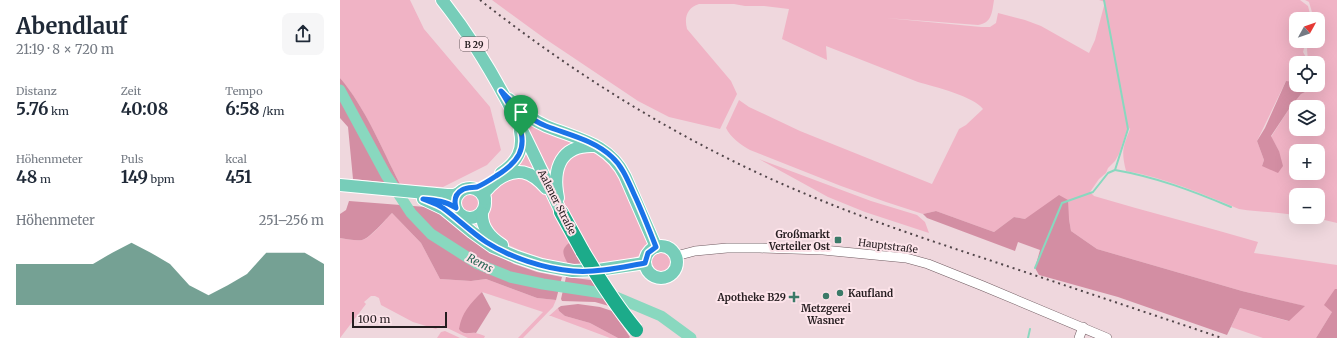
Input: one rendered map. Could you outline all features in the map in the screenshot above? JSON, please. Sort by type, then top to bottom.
[{"type":"highway","name":"Aalener Straße","points":[[561,212],[606,290],[639,334]]},
{"type":"main road","name":"Aalener Straße","points":[[442,0],[474,44],[501,91],[519,124],[561,212]]},
{"type":"main road","points":[[501,91],[516,106],[537,122],[574,135],[612,156],[622,168],[649,227],[656,247]]},
{"type":"main road","points":[[419,196],[454,195],[462,190],[484,183],[507,169],[515,162],[521,148],[519,124]]},
{"type":"main road","points":[[561,212],[556,189],[556,171],[559,163],[571,150],[579,147],[597,147]]},
{"type":"main road","points":[[466,218],[476,217],[482,213],[485,207],[484,193],[493,183],[508,173],[519,171],[526,172],[537,178],[553,196]]},
{"type":"main road","points":[[340,185],[419,196],[452,205],[462,216],[501,250]]},
{"type":"main road","points":[[472,188],[481,192],[485,199]]},
{"type":"main road","points":[[340,192],[377,191]]},
{"type":"main road","points":[[456,208],[455,200],[459,193]]},
{"type":"main road","points":[[419,196],[444,209],[479,238],[501,250],[528,261],[554,268],[574,271],[591,271],[645,263]]},
{"type":"main road","points":[[482,213],[483,224],[488,233],[507,248],[546,262],[591,271]]},
{"type":"main road","points":[[656,247],[666,247],[676,256],[677,267],[670,275],[666,277],[656,277],[652,275],[645,263],[648,253],[656,247]]},
{"type":"street","name":"Hauptstraße","points":[[676,256],[727,248],[760,248],[823,250],[906,258],[928,264],[1107,338]]},
{"type":"street","points":[[1079,338],[1083,327]]},
{"type":"shaded area","points":[[340,0],[410,0],[424,29],[490,107],[501,150],[487,165],[443,187],[400,184],[365,115],[340,78]]},
{"type":"shaded area","points":[[492,0],[994,0],[992,13],[989,19],[983,24],[978,25],[886,18],[990,27],[996,23],[998,13],[1041,26],[1089,53],[1095,40],[1105,2],[1099,0],[1300,0],[1308,6],[1310,12],[1289,12],[1289,48],[1304,48],[1303,52],[1305,56],[1289,56],[1289,81],[1286,81],[1257,141],[1264,160],[1262,166],[1279,151],[1271,137],[1289,109],[1289,136],[1325,136],[1325,100],[1296,100],[1301,94],[1306,92],[1325,92],[1325,56],[1308,56],[1307,49],[1325,48],[1325,12],[1312,12],[1309,2],[1305,0],[1337,0],[1337,223],[1325,220],[1325,188],[1289,188],[1289,214],[1239,209],[1170,182],[1126,171],[1123,154],[1124,145],[1130,129],[1128,127],[1119,154],[1115,161],[1090,192],[1094,196],[1258,242],[1254,253],[1337,265],[1337,289],[1335,289],[1332,312],[1316,338],[1263,338],[1231,327],[1240,308],[1288,321],[1304,306],[1242,291],[1097,249],[1071,231],[1069,219],[1025,219],[1014,217],[994,232],[936,211],[923,214],[886,202],[750,150],[730,135],[726,128],[739,100],[749,107],[800,131],[932,184],[959,129],[966,125],[983,109],[978,104],[963,96],[918,82],[826,46],[827,60],[782,39],[789,9],[734,4],[699,4],[692,8],[687,14],[687,29],[731,81],[737,94],[720,129],[669,117],[638,101],[544,38]]},
{"type":"shaded area","points":[[340,78],[349,89],[365,115],[400,184],[353,179],[348,127],[340,118]]},
{"type":"shaded area","points":[[1286,81],[1289,81],[1289,92],[1305,92],[1301,94],[1296,100],[1289,100],[1289,109],[1271,136],[1279,151],[1283,166],[1278,173],[1262,166],[1264,160],[1257,141],[1265,128]]},
{"type":"shaded area","points":[[520,113],[579,140],[554,176],[543,160]]},
{"type":"shaded area","points":[[524,147],[541,176],[514,168]]},
{"type":"shaded area","points":[[577,152],[594,152],[603,155],[618,171],[643,227],[648,244],[643,254],[631,259],[596,265],[584,247],[559,189],[563,163]]},
{"type":"shaded area","points":[[759,159],[871,201],[917,215],[925,222],[929,233],[865,212],[828,197]]},
{"type":"shaded area","points":[[522,175],[544,190],[570,242],[565,247],[568,264],[518,250],[500,240],[491,229],[486,218],[490,205],[490,194],[493,186]]},
{"type":"shaded area","points":[[470,191],[475,192],[481,198],[481,208],[475,214],[470,215],[465,214],[459,208],[458,203],[459,198],[465,192]]},
{"type":"shaded area","points":[[1059,195],[1068,200],[1071,231],[1097,249],[1242,291],[1305,306],[1289,321],[1240,308],[1227,335],[1118,297],[1039,275],[1035,268],[1040,250],[1018,242],[1015,251],[927,218],[923,214],[936,211],[994,232],[1014,217],[1025,219]]},
{"type":"shaded area","points":[[349,201],[426,207],[438,213],[482,247],[514,264],[537,272],[562,277],[556,300],[537,298],[486,279],[471,281],[440,279],[421,243],[392,213],[373,233],[365,239],[357,240],[340,238],[340,214],[346,210]]},
{"type":"shaded area","points":[[392,213],[421,243],[440,279],[471,281],[486,279],[537,298],[556,300],[553,307],[523,338],[518,338],[543,312],[482,292],[461,332],[475,333],[485,336],[484,338],[468,338],[441,325],[436,329],[413,322],[381,305],[379,298],[371,296],[364,302],[366,304],[340,338],[340,238],[357,240],[365,239],[373,233]]},
{"type":"shaded area","points":[[570,242],[583,265],[568,264],[563,252],[565,247]]},
{"type":"shaded area","points":[[661,251],[669,255],[673,263],[669,271],[661,275],[653,271],[649,263],[653,255]]},
{"type":"shaded area","points":[[566,277],[591,280],[609,306],[595,302],[562,301],[561,299]]},
{"type":"shaded area","points":[[1335,289],[1337,289],[1337,338],[1316,338],[1332,312],[1324,305]]},
{"type":"shaded area","points":[[482,292],[491,309],[476,333],[461,331],[459,329],[460,323],[464,313],[470,304]]},
{"type":"shaded area","points":[[578,304],[600,307],[612,311],[630,337],[618,338],[590,323],[565,316],[559,311],[558,308],[561,306]]},
{"type":"shaded area","points":[[558,308],[559,311],[565,316],[590,323],[618,338],[610,338],[549,316]]},
{"type":"shaded area","points":[[445,331],[460,338],[437,338],[441,332]]},
{"type":"waterway","points":[[1035,268],[1062,203],[1093,192],[1108,173],[1115,170],[1128,129],[1104,0]]},
{"type":"waterway","name":"Rems","points":[[340,90],[386,175],[411,213],[431,234],[478,264],[510,277],[543,284],[609,294],[661,316],[691,338]]},
{"type":"waterway","points":[[1115,170],[1145,176],[1174,185],[1231,207]]},
{"type":"waterway","points":[[1028,338],[1030,329]]},
{"type":"railway","points":[[480,0],[555,56],[634,107],[716,153],[758,173],[852,213],[1222,338]]},
{"type":"place","name":"Großmarkt Verteiler Ost","points":[[838,240]]},
{"type":"place","name":"Kaufland","points":[[840,293]]},
{"type":"place","name":"Metzgerei Wasner","points":[[826,296]]},
{"type":"place","name":"Apotheke B29","points":[[794,297]]},
{"type":"route","points":[[501,91],[516,106],[537,122],[574,135],[612,156],[622,168],[649,227],[656,247],[648,253],[645,263],[598,270],[574,271],[541,265],[517,257],[493,246],[479,238],[444,209],[423,199],[439,201],[452,205],[456,208],[456,196],[462,190],[477,187],[507,169],[515,162],[520,151],[521,136],[519,124],[501,91]]}]
